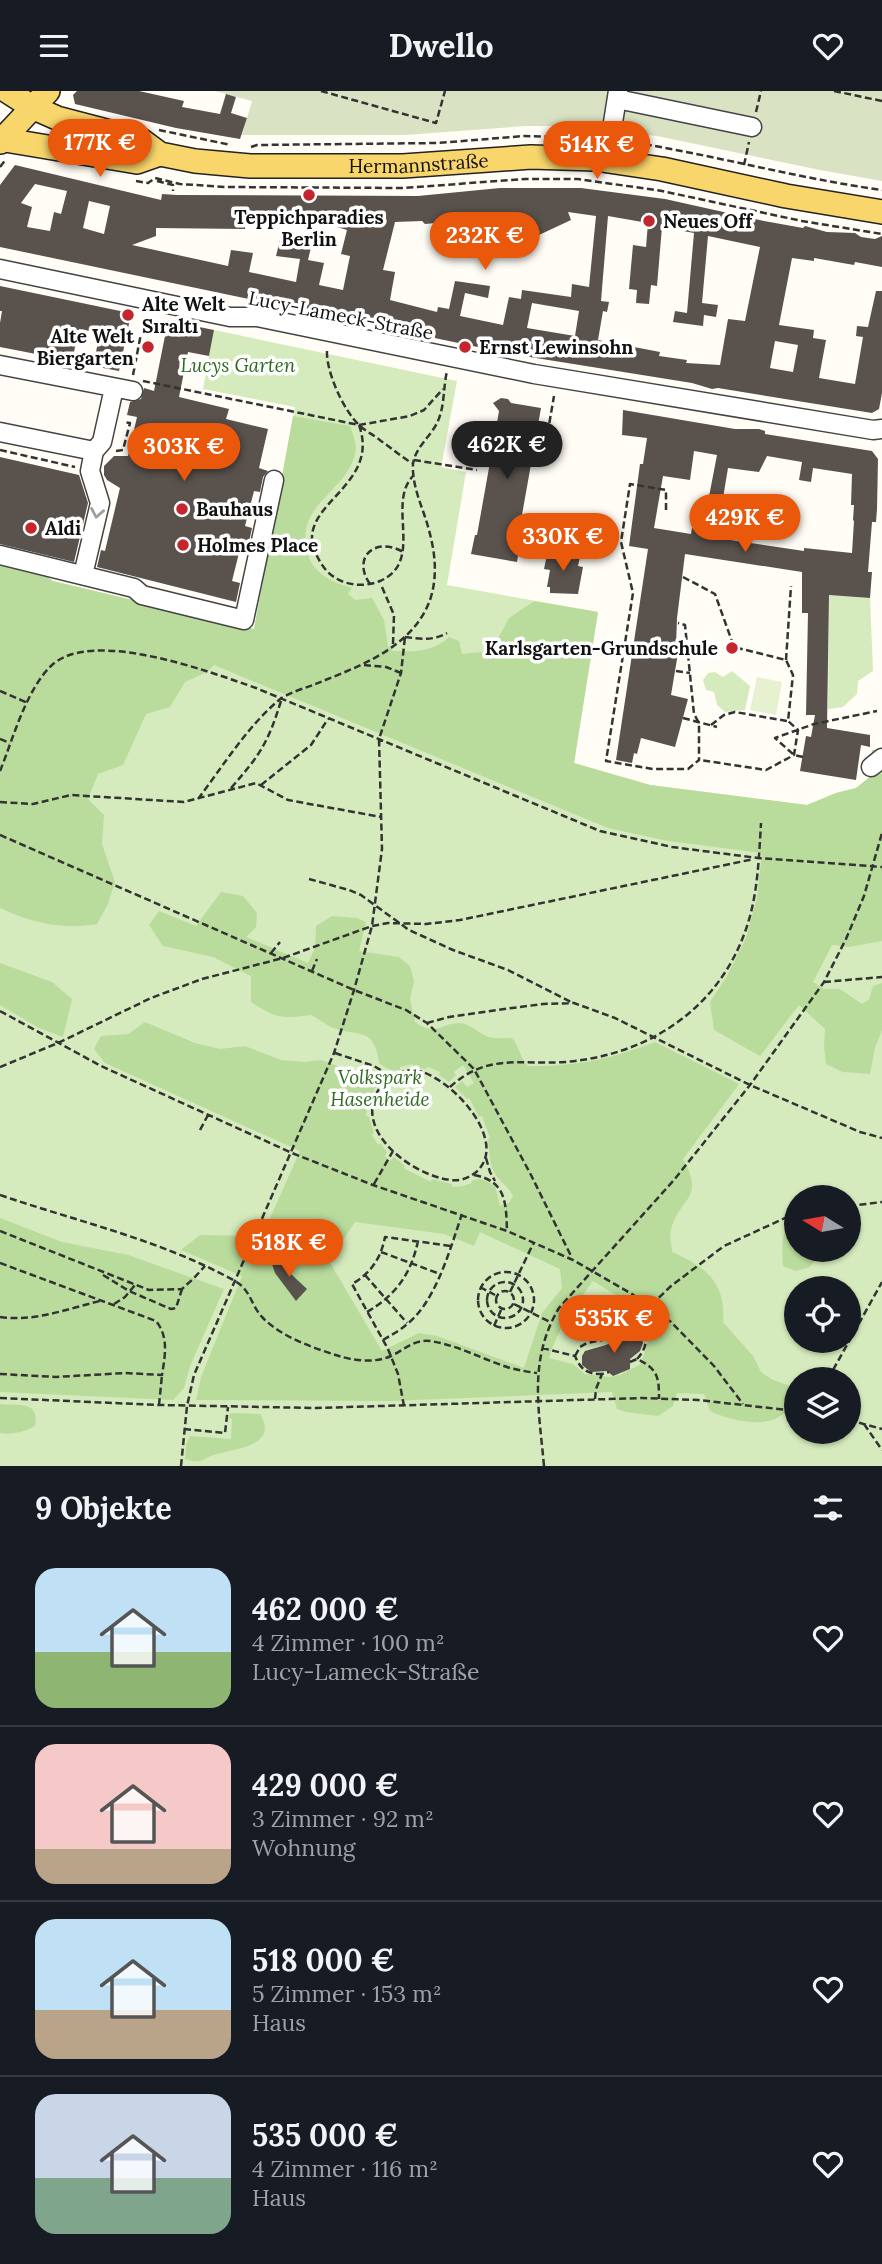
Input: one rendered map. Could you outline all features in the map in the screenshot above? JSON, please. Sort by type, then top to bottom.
[{"type":"main road","name":"Hermannstraße","points":[[20,97],[68,122],[141,140],[160,154],[195,161],[250,166],[403,166],[542,157],[607,160],[786,196],[882,212]]},
{"type":"main road","points":[[3,144],[20,97]]},
{"type":"main road","name":"Hermannstraße","points":[[3,144],[137,162],[160,154]]},
{"type":"street","points":[[607,160],[618,95],[752,127]]},
{"type":"street","name":"Lucy-Lameck-Straße","points":[[0,269],[230,317],[257,317],[534,374],[873,430],[882,429]]},
{"type":"street","points":[[0,365],[114,388],[133,383]]},
{"type":"street","points":[[83,575],[100,503],[90,471],[94,451],[102,442],[114,388]]},
{"type":"street","points":[[0,432],[94,451]]},
{"type":"street","points":[[134,588],[142,594],[244,620],[274,480]]},
{"type":"street","points":[[0,555],[134,588],[143,587],[203,600],[213,596]]},
{"type":"path","points":[[321,91],[436,123],[445,91]]},
{"type":"path","points":[[834,91],[882,101]]},
{"type":"path","points":[[0,167],[3,144]]},
{"type":"path","points":[[578,179],[662,191],[792,219],[882,234]]},
{"type":"path","points":[[173,191],[173,185],[156,180],[180,184]]},
{"type":"path","points":[[133,383],[144,316]]},
{"type":"path","points":[[327,351],[327,363],[340,395],[359,425],[364,445],[359,464],[341,492],[324,507],[312,536],[315,553],[331,575],[352,584],[370,584],[381,581],[391,573],[400,562],[403,552],[405,486],[413,476]]},
{"type":"path","points":[[198,799],[258,720],[282,698],[363,665],[405,637],[420,620],[434,582],[435,564],[431,536],[413,476],[414,462],[416,453],[441,412],[449,358]]},
{"type":"path","points":[[114,388],[132,379],[359,425],[410,416],[424,410],[444,386]]},
{"type":"path","points":[[544,454],[554,396]]},
{"type":"path","points":[[359,425],[398,455],[414,462],[477,470]]},
{"type":"path","points":[[0,450],[85,470]]},
{"type":"path","points":[[666,510],[666,490],[630,484],[621,543],[633,593],[606,761],[653,769],[688,769],[699,760],[766,770],[794,755]]},
{"type":"path","points":[[370,584],[363,567],[370,552],[385,545],[403,552]]},
{"type":"path","points":[[683,577],[715,594],[734,647],[786,660]]},
{"type":"path","points":[[788,721],[793,675],[786,660],[791,586]]},
{"type":"path","points":[[383,587],[394,615],[393,646]]},
{"type":"path","points":[[678,623],[685,625],[694,713],[699,723],[699,760]]},
{"type":"path","points":[[405,637],[425,640],[447,633]]},
{"type":"path","points":[[181,1466],[187,1406],[194,1375],[334,1053],[372,926],[382,849],[379,739],[395,698],[405,637]]},
{"type":"path","points":[[0,771],[2,760],[28,703],[40,680],[52,665],[66,655],[84,650],[104,649],[154,658],[214,674],[282,698],[600,831],[672,847],[758,858],[882,867]]},
{"type":"path","points":[[363,665],[387,667],[401,673]]},
{"type":"path","points":[[676,671],[691,674]]},
{"type":"path","points":[[0,691],[28,703]]},
{"type":"path","points":[[230,789],[264,747],[282,698]]},
{"type":"path","points":[[803,757],[794,755],[775,738],[814,723],[877,711]]},
{"type":"path","points":[[711,725],[724,715],[735,712],[788,721],[798,730]]},
{"type":"path","points":[[261,785],[311,745],[329,718]]},
{"type":"path","points":[[683,718],[717,727]]},
{"type":"path","points":[[794,755],[798,730]]},
{"type":"path","points":[[0,739],[11,744]]},
{"type":"path","points":[[0,802],[33,804],[71,795],[175,802],[198,799],[249,784],[261,785],[288,800],[381,817]]},
{"type":"path","points":[[450,1087],[474,1069],[496,1063],[565,1062],[627,1050],[655,1038],[683,1019],[708,995],[735,956],[748,923],[755,891],[761,823]]},
{"type":"path","points":[[544,1466],[537,1373],[550,1322],[592,1270],[674,1180],[750,1085],[824,982],[860,907],[882,833]]},
{"type":"path","points":[[0,835],[354,990],[406,1010],[428,1023],[474,1069],[573,1259]]},
{"type":"path","points":[[0,1067],[58,1043],[151,998],[202,979],[283,958],[372,926],[426,924],[471,918],[758,858]]},
{"type":"path","points":[[309,879],[349,890],[399,923],[453,950],[503,968],[575,1003],[615,1017],[750,1085],[860,1132],[882,1138]]},
{"type":"path","points":[[271,953],[280,942]]},
{"type":"path","points":[[312,971],[317,959]]},
{"type":"path","points":[[824,982],[882,977]]},
{"type":"path","points":[[428,1023],[449,1017],[523,1006],[575,1003]]},
{"type":"path","points":[[0,1011],[101,1066],[292,1153],[373,1185],[462,1214],[573,1259],[649,1306],[692,1341],[743,1404]]},
{"type":"path","points":[[334,1053],[374,1066],[390,1076]]},
{"type":"path","points":[[486,1156],[478,1171],[459,1180],[441,1178],[416,1168],[393,1151],[376,1128],[372,1109],[377,1092],[390,1076],[415,1070],[433,1075],[450,1087],[466,1104],[479,1125],[490,1172],[501,1190],[507,1231]]},
{"type":"path","points":[[200,1130],[208,1115]]},
{"type":"path","points":[[373,1185],[393,1151]]},
{"type":"path","points":[[473,1175],[485,1177],[497,1184]]},
{"type":"path","points":[[0,1195],[121,1232],[205,1265],[244,1286],[255,1308],[278,1329],[297,1340],[339,1356],[356,1360],[390,1356],[418,1341],[428,1340],[511,1368],[537,1373]]},
{"type":"path","points":[[861,1205],[882,1202]]},
{"type":"path","points":[[383,1340],[408,1324],[426,1303],[440,1274],[462,1214]]},
{"type":"path","points":[[575,1356],[580,1347],[602,1340],[641,1315],[671,1286],[724,1247],[784,1219]]},
{"type":"path","points":[[0,1231],[149,1290],[181,1289],[194,1279],[205,1265]]},
{"type":"path","points":[[404,1406],[398,1374],[383,1340],[352,1284],[372,1269],[385,1237],[451,1246]]},
{"type":"path","points":[[366,1312],[387,1300],[396,1290],[412,1264],[418,1241]]},
{"type":"path","points":[[510,1292],[534,1242]]},
{"type":"path","points":[[381,1252],[440,1274]]},
{"type":"path","points":[[0,1263],[150,1318],[161,1328],[165,1350],[159,1405]]},
{"type":"path","points":[[94,1270],[129,1291],[171,1309],[176,1308],[181,1289]]},
{"type":"path","points":[[501,1271],[519,1274],[531,1287],[534,1295],[531,1313],[519,1325],[511,1328],[494,1326],[481,1314],[477,1296],[480,1287],[485,1280],[501,1271]]},
{"type":"path","points":[[365,1275],[408,1324]]},
{"type":"path","points":[[503,1282],[514,1284],[522,1294],[521,1308],[514,1316],[498,1316],[490,1309],[489,1292],[503,1282]]},
{"type":"path","points":[[836,1367],[882,1282]]},
{"type":"path","points":[[113,1305],[135,1285]]},
{"type":"path","points":[[480,1287],[496,1296]]},
{"type":"path","points":[[496,1296],[502,1291],[510,1292],[514,1296],[514,1304]]},
{"type":"path","points":[[496,1296],[496,1303],[502,1309]]},
{"type":"path","points":[[0,1317],[48,1315],[100,1301]]},
{"type":"path","points":[[514,1304],[550,1322]]},
{"type":"path","points":[[502,1309],[514,1304]]},
{"type":"path","points":[[494,1326],[502,1309]]},
{"type":"path","points":[[630,1362],[641,1354],[647,1339],[641,1315]]},
{"type":"path","points":[[542,1348],[575,1356]]},
{"type":"path","points":[[575,1356],[580,1368],[587,1372],[609,1372]]},
{"type":"path","points":[[637,1359],[653,1369],[657,1376],[659,1399]]},
{"type":"path","points":[[0,1374],[56,1377],[125,1373],[162,1375]]},
{"type":"path","points":[[595,1399],[602,1374]]},
{"type":"path","points":[[0,1398],[316,1408],[659,1399],[784,1409]]},
{"type":"path","points":[[184,1429],[225,1433],[228,1406]]},
{"type":"path","points":[[861,1423],[882,1429]]},
{"type":"path","points":[[864,1424],[882,1450]]},
{"type":"green space","points":[[215,91],[882,91],[882,181],[657,136],[563,126],[525,126],[405,135],[242,135],[252,101]]},
{"type":"green space","name":"Volkspark Hasenheide","points":[[214,330],[457,381],[441,467],[466,472],[447,585],[598,612],[574,763],[650,785],[807,805],[856,788],[871,776],[872,750],[882,752],[882,1466],[0,1466],[0,561],[36,569],[53,581],[254,629],[295,407],[203,389]]},
{"type":"green space","points":[[293,416],[350,426],[356,445],[354,458],[348,471],[321,501],[308,523],[305,536],[307,552],[314,566],[324,576],[352,588],[348,594],[355,600],[372,598],[384,620],[388,646],[393,651],[430,648],[449,637],[459,641],[462,654],[481,652],[496,642],[509,618],[534,601],[598,612],[574,763],[650,785],[807,805],[856,788],[871,776],[872,750],[882,752],[882,941],[849,947],[832,945],[813,982],[824,989],[840,989],[862,1004],[869,1000],[873,986],[882,983],[882,1030],[870,1074],[843,1072],[826,1064],[825,1029],[799,1005],[760,1056],[714,1030],[710,1002],[746,938],[757,897],[762,853],[668,841],[608,828],[214,665],[207,672],[185,682],[170,707],[146,714],[123,765],[98,774],[88,799],[104,815],[102,844],[115,882],[108,904],[97,924],[60,926],[24,918],[0,908],[0,561],[36,569],[53,581],[254,629]]},
{"type":"green space","points":[[829,595],[870,598],[873,671],[858,681],[857,694],[843,707],[828,709]]},
{"type":"green space","points":[[732,671],[750,686],[745,710],[725,712],[717,705],[714,692],[706,690],[703,680],[708,673],[715,672],[723,677]]},
{"type":"green space","points":[[757,677],[782,682],[776,715],[750,710]]},
{"type":"green space","points":[[221,892],[243,896],[257,913],[256,927],[246,937],[308,963],[315,948],[316,926],[332,916],[357,918],[366,922],[359,951],[399,957],[410,966],[414,981],[410,999],[415,1022],[428,1029],[462,1023],[489,1037],[512,1038],[528,1066],[593,1061],[655,1042],[739,1084],[683,1159],[692,1183],[691,1191],[675,1219],[670,1238],[672,1252],[704,1270],[717,1286],[723,1308],[723,1322],[753,1356],[761,1372],[784,1384],[784,1413],[765,1422],[732,1419],[710,1411],[704,1394],[677,1393],[673,1406],[658,1416],[617,1409],[612,1392],[391,1401],[196,1400],[201,1377],[242,1276],[181,1250],[200,1235],[262,1236],[300,1151],[105,1063],[94,1049],[101,1036],[128,1034],[145,1022],[195,1043],[220,1049],[245,1046],[281,1060],[321,1060],[354,1072],[371,1068],[382,1078],[371,1095],[369,1094],[366,1116],[369,1117],[374,1133],[372,1135],[378,1145],[380,1143],[387,1152],[385,1156],[390,1161],[394,1157],[407,1170],[431,1182],[432,1179],[452,1184],[452,1187],[463,1186],[474,1180],[486,1181],[495,1186],[500,1206],[509,1203],[513,1196],[492,1169],[490,1138],[482,1116],[479,1117],[469,1098],[455,1087],[462,1081],[467,1087],[474,1083],[463,1065],[454,1072],[456,1075],[449,1082],[439,1075],[440,1072],[428,1067],[413,1067],[413,1064],[400,1067],[400,1070],[389,1069],[379,1063],[374,1044],[365,1036],[336,1029],[311,1015],[286,1017],[267,1011],[251,1002],[251,976],[213,957],[163,946],[149,925],[159,911],[196,926]],"holes":[[[355,1222],[444,1234],[474,1246],[480,1232],[560,1269],[562,1288],[542,1313],[524,1368],[437,1336],[419,1333],[382,1351],[329,1261]],[[593,1281],[663,1324],[650,1336],[641,1364],[620,1375],[610,1377],[585,1374],[573,1364],[549,1358],[562,1327]]]},
{"type":"green space","points":[[0,963],[52,982],[72,999],[63,1037],[39,1028],[0,1005]]},
{"type":"green space","points":[[0,1218],[62,1242],[128,1255],[224,1289],[190,1366],[184,1388],[173,1400],[0,1392]]},
{"type":"green space","points":[[784,1236],[784,1262],[814,1262],[810,1267],[796,1271],[783,1266]]},
{"type":"green space","points":[[0,1404],[31,1408],[36,1418],[35,1426],[18,1433],[0,1433]]},
{"type":"green space","points":[[230,1413],[260,1414],[264,1433],[260,1439],[253,1444],[200,1461],[185,1459],[190,1436],[231,1439]]},
{"type":"building","points":[[77,91],[139,91],[184,101],[182,107],[220,114],[226,94],[236,97],[231,113],[247,118],[240,139],[176,128],[75,104],[73,95]]},
{"type":"building","points":[[15,165],[161,200],[162,194],[418,196],[500,188],[581,188],[665,199],[827,232],[855,233],[861,237],[875,239],[882,236],[882,267],[855,262],[854,265],[814,258],[814,261],[792,258],[779,325],[814,330],[813,338],[826,340],[819,378],[855,384],[863,337],[856,336],[857,326],[868,327],[876,291],[882,291],[882,393],[879,409],[872,413],[712,389],[692,383],[511,354],[0,247],[0,185]],"holes":[[[35,184],[67,191],[61,214],[54,212],[50,231],[27,227],[32,207],[21,203]],[[89,201],[110,206],[104,234],[83,228]],[[568,212],[596,216],[589,287],[572,284],[571,297],[522,290],[521,299],[509,297],[503,325],[460,316],[465,293],[488,298],[490,286],[455,281],[449,309],[438,307],[437,312],[390,300],[395,272],[383,270],[395,222],[422,221],[425,224],[436,223],[439,219],[525,215],[527,233],[539,235],[571,220]],[[287,214],[309,214],[338,222],[337,227],[347,230],[341,254],[350,256],[343,290],[319,285],[324,263],[308,260],[312,243],[281,236],[276,256],[300,259],[296,282],[249,272],[253,253],[231,250],[228,266],[132,245],[156,236],[156,228],[245,229],[245,220],[285,220]],[[608,216],[648,223],[646,247],[633,245],[629,289],[637,290],[636,303],[649,304],[651,285],[657,286],[662,227],[694,233],[687,313],[675,311],[673,322],[703,326],[704,315],[716,317],[718,305],[702,303],[708,236],[760,247],[745,321],[728,319],[720,365],[686,363],[687,360],[659,356],[660,352],[598,340],[603,311],[607,312],[609,302],[601,301]],[[532,303],[579,311],[575,336],[527,328]],[[775,341],[798,345],[793,372],[770,368]]]},
{"type":"building","points":[[0,286],[125,312],[130,319],[119,371],[93,366],[100,333],[79,329],[72,361],[0,347]]},
{"type":"building","name":"Bauhaus","points":[[174,322],[214,330],[209,356],[188,352],[179,397],[229,409],[226,419],[268,429],[259,468],[268,471],[263,477],[260,492],[254,491],[245,526],[252,528],[248,547],[241,545],[232,581],[240,583],[236,602],[97,567],[101,550],[105,551],[120,488],[107,480],[104,466],[114,456],[128,456],[137,417],[127,415],[130,402],[141,399],[144,388],[154,391],[167,326]]},
{"type":"building","points":[[501,398],[508,399],[511,403],[541,408],[517,543],[520,543],[517,562],[471,554],[492,451],[488,451],[490,439],[494,440],[499,411],[493,403]]},
{"type":"building","points":[[623,410],[735,429],[759,429],[765,431],[765,434],[872,451],[878,459],[876,522],[872,522],[868,572],[872,572],[870,598],[829,595],[827,728],[870,735],[870,747],[861,745],[856,780],[800,771],[806,736],[811,737],[815,715],[806,715],[808,613],[802,613],[802,572],[685,554],[677,618],[676,646],[679,647],[671,695],[688,699],[675,747],[641,738],[632,763],[616,760],[648,549],[629,546],[640,464],[643,464],[647,438],[622,435]],"holes":[[[694,451],[717,455],[707,507],[782,519],[784,507],[723,498],[728,468],[759,472],[767,456],[802,462],[799,480],[811,482],[813,468],[852,474],[852,553],[804,548],[804,551],[710,537],[711,531],[692,528],[691,534],[654,528],[663,476],[690,480]]]},
{"type":"building","points":[[0,457],[79,475],[88,503],[74,562],[0,544]]},
{"type":"building","points":[[548,550],[580,557],[578,566],[583,567],[578,594],[550,593],[550,587],[547,587],[550,570],[544,569]]},
{"type":"building","points":[[285,1257],[291,1274],[307,1289],[296,1301],[275,1273],[272,1264]]},
{"type":"building","points":[[632,1331],[640,1334],[643,1343],[640,1351],[630,1359],[630,1369],[613,1376],[607,1371],[591,1372],[582,1365],[585,1351],[606,1345]]},
{"type":"place","name":"Teppichparadies Berlin","points":[[309,195]]},
{"type":"place","name":"Neues Off","points":[[649,221]]},
{"type":"place","name":"Alte Welt Sıraltı","points":[[128,315]]},
{"type":"place","name":"Alte Welt Biergarten","points":[[148,347]]},
{"type":"place","name":"Ernst Lewinsohn","points":[[465,347]]},
{"type":"place","name":"Bauhaus","points":[[182,509]]},
{"type":"place","name":"Aldi","points":[[31,528]]},
{"type":"place","name":"Holmes Place","points":[[183,545]]},
{"type":"place","name":"Karlsgarten-Grundschule","points":[[732,648]]},
{"type":"park label","name":"Lucys Garten","points":[[238,365]]}]
